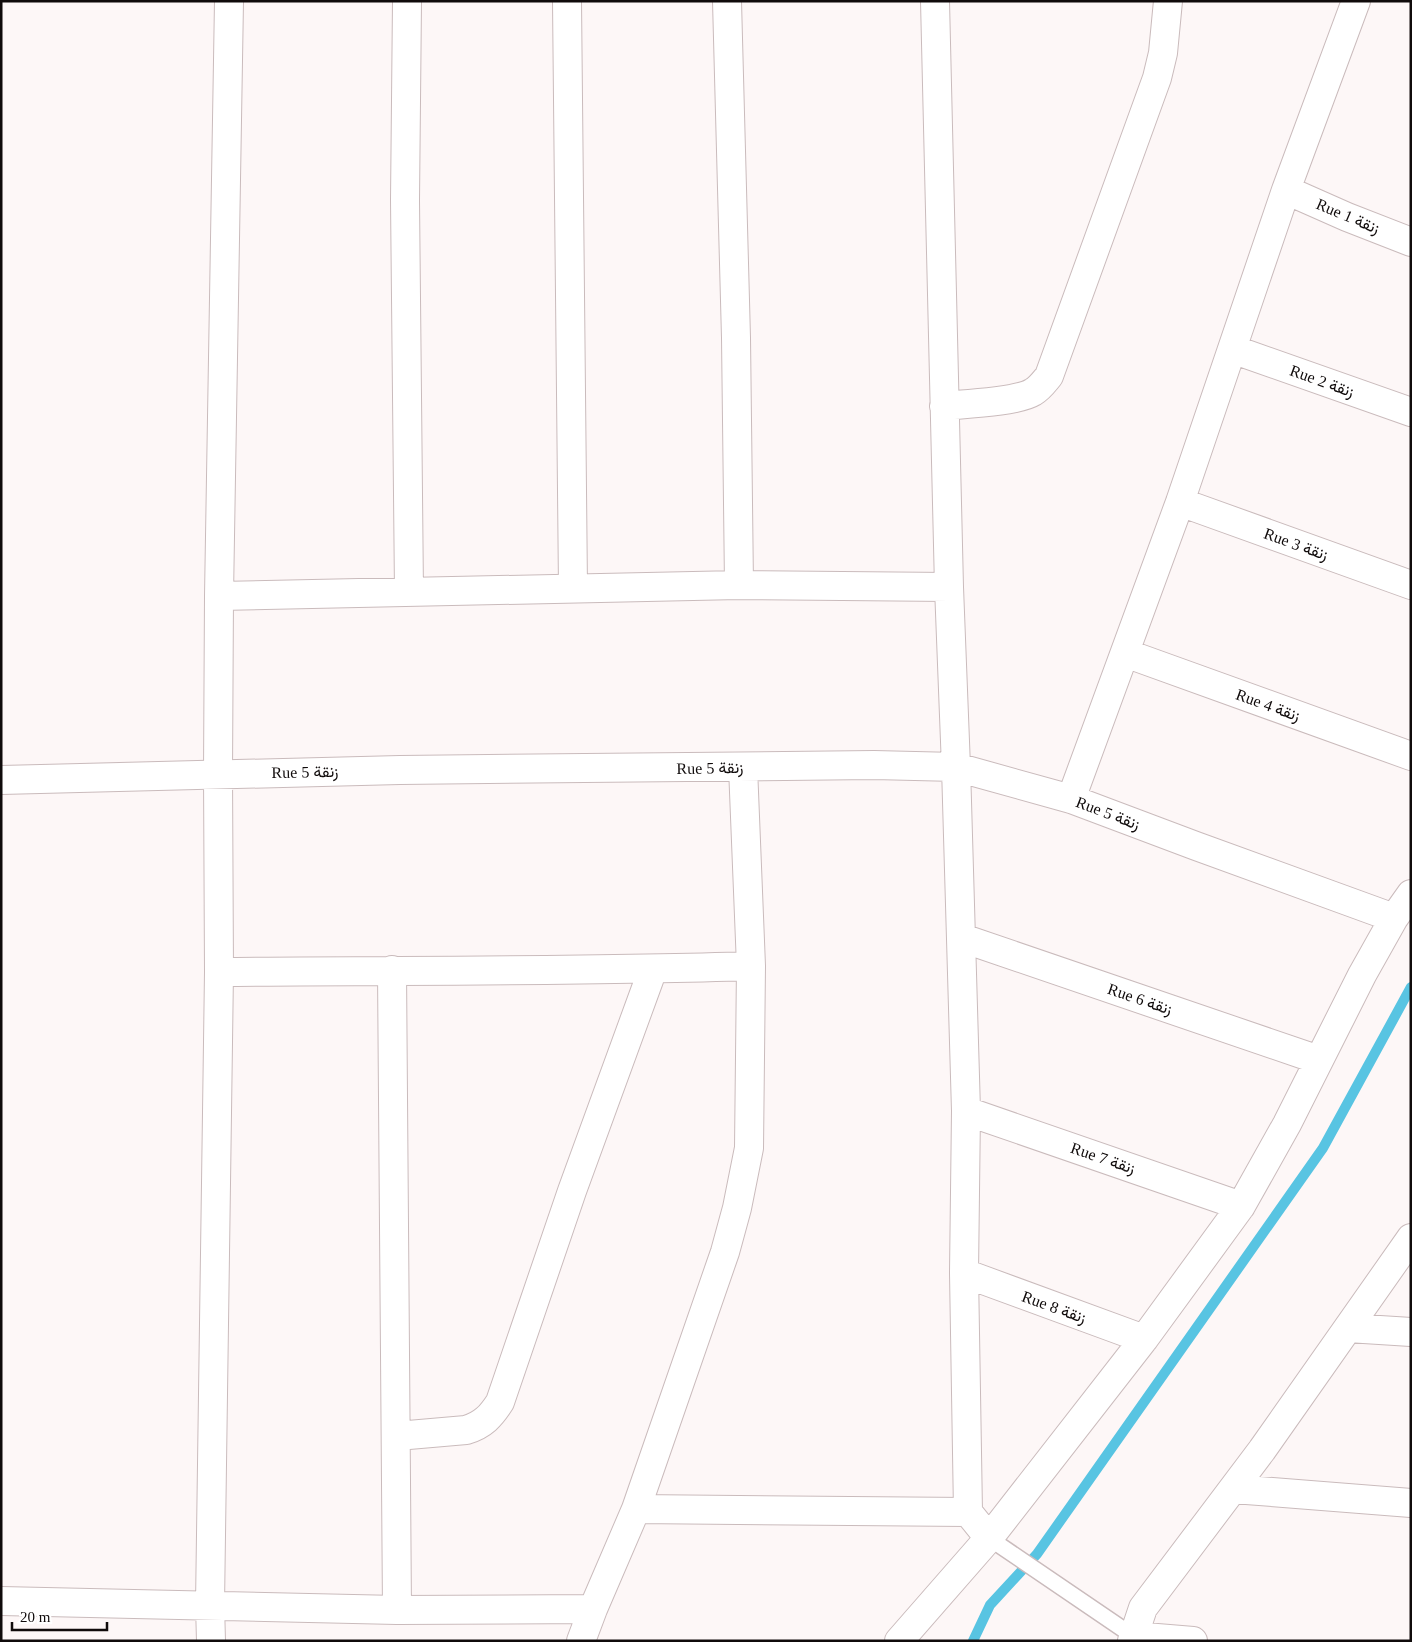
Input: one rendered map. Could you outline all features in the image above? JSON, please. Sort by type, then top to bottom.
[{"type":"street","points":[[211,1641],[219,972],[219,596],[229,1]]},
{"type":"street","points":[[407,1],[405,200],[410,592]]},
{"type":"street","points":[[567,1],[573,588]]},
{"type":"street","points":[[727,1],[736,338],[739,585]]},
{"type":"street","points":[[935,1],[949,587],[962,938],[966,1111],[964,1273],[968,1512],[989,1538]]},
{"type":"street","points":[[944,406],[1018,398],[1035,391],[1049,376],[1157,78],[1164,46],[1168,1]]},
{"type":"street","points":[[1071,799],[1180,502],[1286,190],[1356,1]]},
{"type":"street","name":"Rue 1 زنقة","points":[[1286,190],[1411,242]]},
{"type":"street","name":"Rue 2 زنقة","points":[[1232,349],[1411,412]]},
{"type":"street","name":"Rue 3 زنقة","points":[[1180,502],[1411,585]]},
{"type":"street","points":[[219,596],[739,585],[949,587]]},
{"type":"street","name":"Rue 4 زنقة","points":[[1125,652],[1411,756]]},
{"type":"street","name":"Rue 5 زنقة","points":[[1,780],[218,774],[874,765],[956,767],[1071,799],[1394,918]]},
{"type":"street","points":[[581,1641],[636,1509],[725,1252],[744,1175],[749,1148],[751,966],[744,767]]},
{"type":"street","points":[[899,1641],[989,1538],[1144,1339],[1241,1206],[1287,1124],[1362,975],[1394,918],[1411,894]]},
{"type":"street","name":"Rue 6 زنقة","points":[[962,938],[1319,1060]]},
{"type":"street","points":[[219,972],[653,969],[751,966]]},
{"type":"street","points":[[397,1436],[466,1430],[476,1427],[489,1418],[500,1402],[572,1191],[653,969]]},
{"type":"street","points":[[392,970],[397,1610]]},
{"type":"street","name":"Rue 7 زنقة","points":[[966,1111],[1241,1206]]},
{"type":"street","points":[[1193,1641],[1133,1638],[1143,1608],[1262,1450],[1411,1238]]},
{"type":"street","name":"Rue 8 زنقة","points":[[964,1273],[1144,1339]]},
{"type":"street","points":[[1348,1328],[1411,1332]]},
{"type":"street","points":[[1233,1488],[1411,1503]]},
{"type":"street","points":[[636,1509],[968,1512]]},
{"type":"street","points":[[1,1601],[397,1610],[593,1609]]},
{"type":"lane","points":[[989,1538],[1133,1638]]},
{"type":"waterway","points":[[973,1641],[990,1605],[1037,1554],[1323,1148],[1411,987]]}]
